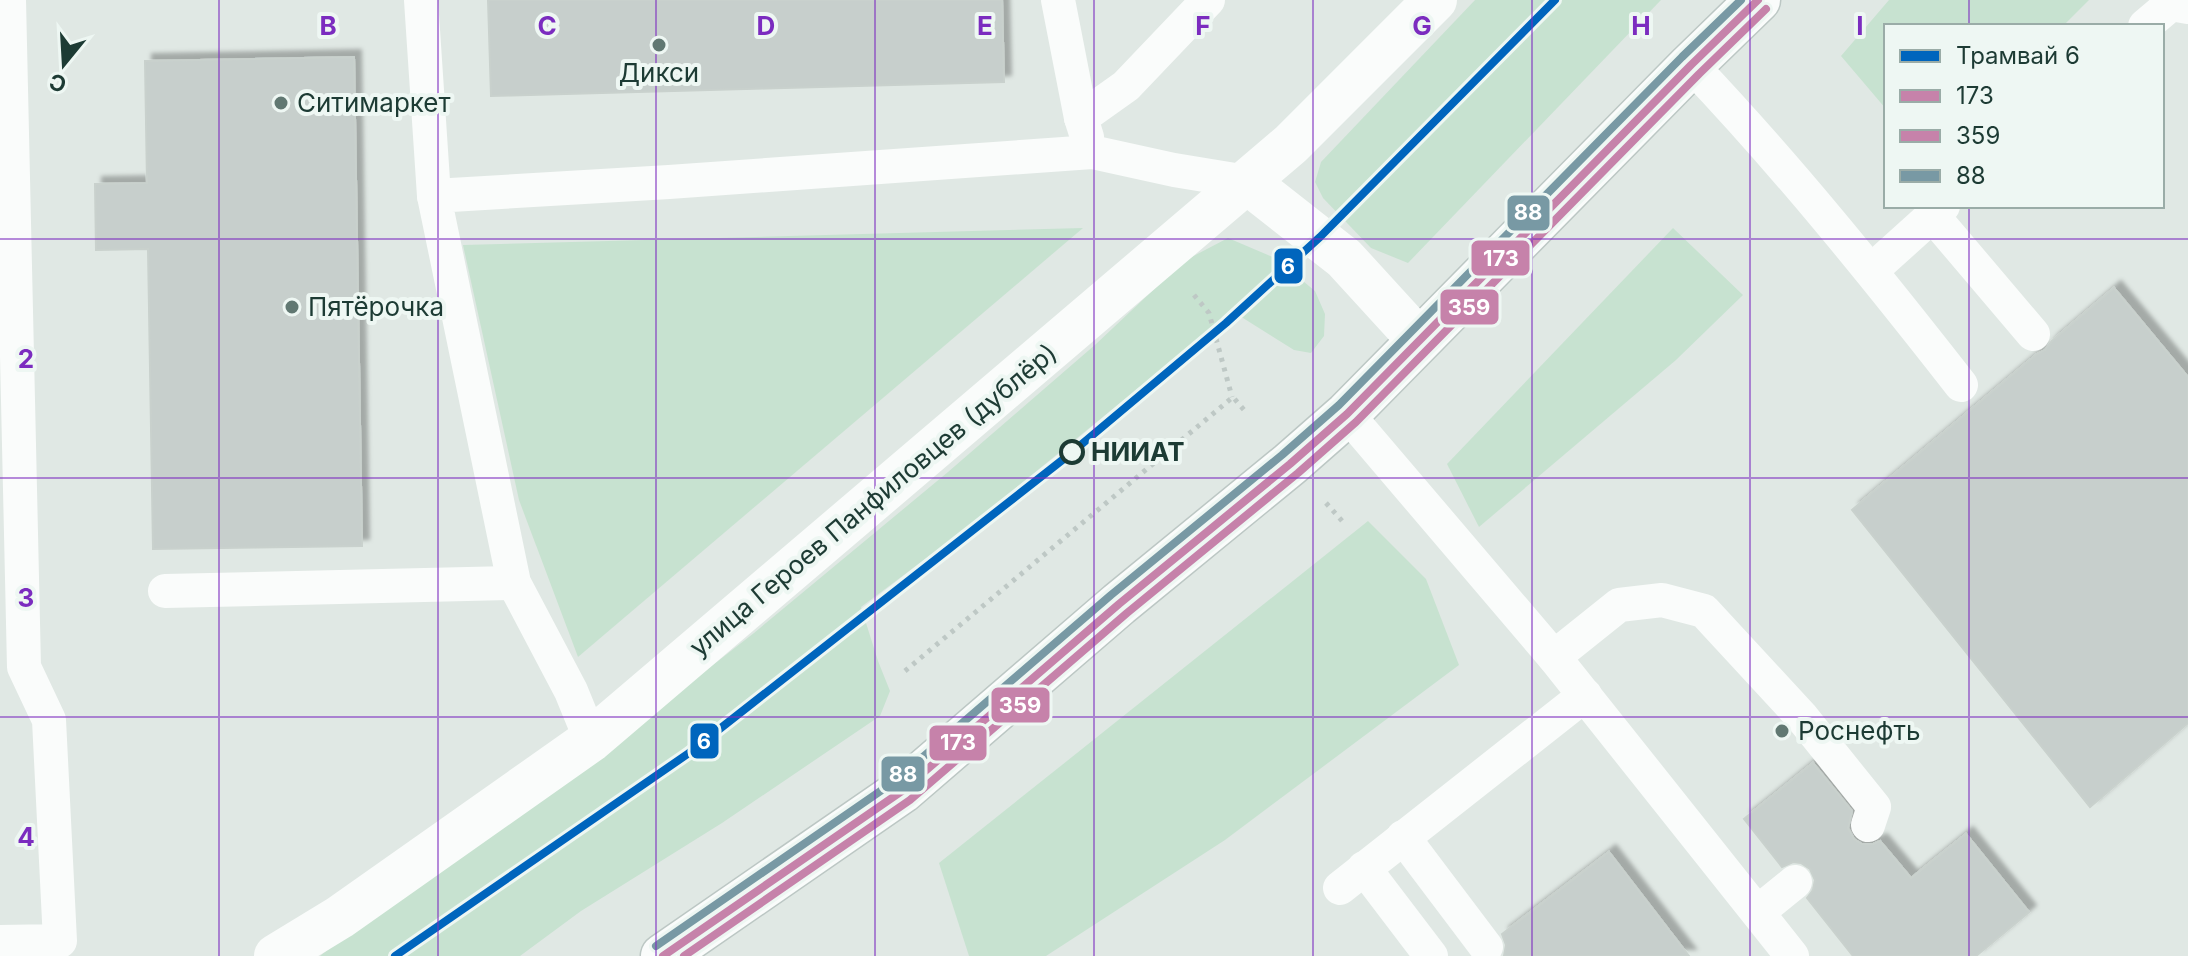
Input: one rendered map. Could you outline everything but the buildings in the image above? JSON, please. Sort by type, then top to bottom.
[{"type":"street","name":"улица Героев Панфиловцев (дублёр)","points":[[276,956],[340,917],[591,740],[1291,144],[1435,0]]},
{"type":"street","points":[[663,956],[902,791],[1119,604],[1290,464],[1347,414],[1758,0]]},
{"type":"street","points":[[1247,182],[1344,258],[1419,340]]},
{"type":"lane","points":[[0,942],[60,941],[49,720],[24,667],[9,0]]},
{"type":"lane","points":[[421,0],[434,196],[514,583],[571,691],[591,740]]},
{"type":"lane","points":[[1058,0],[1081,118],[1092,152]]},
{"type":"lane","points":[[1081,118],[1126,86],[1208,0]]},
{"type":"lane","points":[[2147,24],[2171,4],[2188,7]]},
{"type":"lane","points":[[1691,65],[1748,125],[1871,271],[1961,385]]},
{"type":"lane","points":[[434,196],[1092,152],[1247,182]]},
{"type":"lane","points":[[1871,271],[1938,211],[2033,334]]},
{"type":"lane","points":[[1347,414],[1554,657],[1792,956]]},
{"type":"lane","points":[[165,591],[514,583]]},
{"type":"lane","points":[[1554,657],[1619,605],[1662,600],[1704,611],[1801,716],[1874,807],[1868,825]]},
{"type":"lane","points":[[1431,956],[1352,878],[1585,695]]},
{"type":"lane","points":[[1403,837],[1486,947]]},
{"type":"lane","points":[[1758,912],[1795,882]]},
{"type":"path","points":[[1191,291],[1209,313],[1233,397],[1244,410]]},
{"type":"path","points":[[905,671],[1233,397]]},
{"type":"path","points":[[1318,494],[1344,523]]},
{"type":"green space","points":[[1475,0],[1661,0],[1408,263],[1371,248],[1323,198],[1315,182],[1321,162]]},
{"type":"green space","points":[[1889,0],[2089,0],[2065,24],[1884,24],[1884,107],[1841,56]]},
{"type":"green space","points":[[1083,228],[578,657],[519,500],[463,245]]},
{"type":"green space","points":[[1673,228],[1743,295],[1676,360],[1479,527],[1447,464]]},
{"type":"green space","points":[[1228,238],[1275,258],[1315,291],[1325,314],[1324,336],[1311,353],[1294,350],[1243,318],[1228,315],[964,530],[861,607],[890,691],[880,716],[722,823],[581,911],[520,956],[320,956],[451,852],[587,763],[754,633],[1096,344],[1184,261]]},
{"type":"green space","points":[[1368,521],[1426,579],[1459,665],[1225,840],[1046,956],[969,956],[939,863]]},
{"type":"tram line","name":"6","points":[[395,956],[689,753],[1070,454],[1226,323],[1320,237],[1555,0]]},
{"type":"transit line","name":"88","points":[[656,946],[895,781],[1111,595],[1282,455],[1339,405],[1741,0]]},
{"type":"transit line","name":"173","points":[[663,956],[902,791],[1119,604],[1290,464],[1347,414],[1758,0]]},
{"type":"transit line","name":"359","points":[[684,956],[910,800],[1127,613],[1298,473],[1356,422],[1766,9]]},
{"type":"place","name":"Дикси","points":[[659,45]]},
{"type":"place","name":"Ситимаркет","points":[[281,103]]},
{"type":"place","name":"Пятёрочка","points":[[292,307]]},
{"type":"place","name":"НИИАТ","points":[[1072,452]]},
{"type":"place","name":"Роснефть","points":[[1782,731]]}]
